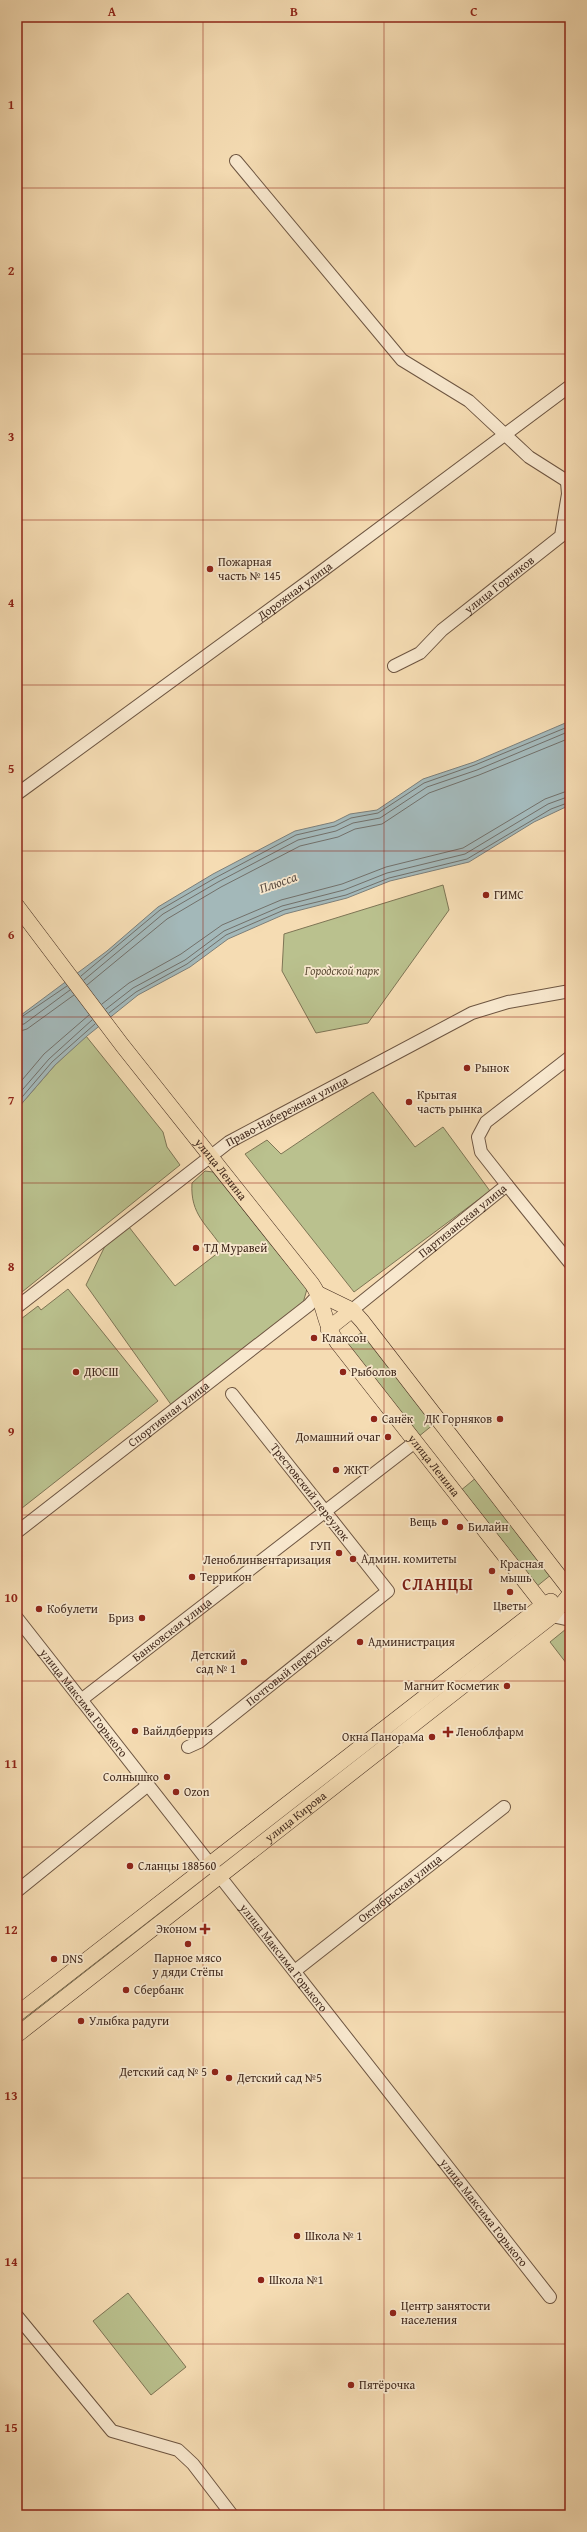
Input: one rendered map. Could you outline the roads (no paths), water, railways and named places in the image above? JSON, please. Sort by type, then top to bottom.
[{"type":"main road","name":"улица Ленина","points":[[17,906],[122,1045],[319,1294],[328,1329],[547,1610]]},
{"type":"main road","name":"улица Ленина","points":[[319,1294],[352,1310],[570,1592]]},
{"type":"main road","points":[[328,1329],[352,1310]]},
{"type":"main road","name":"улица Кирова","points":[[17,2014],[210,1863],[570,1592]]},
{"type":"main road","name":"улица Кирова","points":[[17,2035],[221,1876],[547,1610]]},
{"type":"street","name":"улица Горняков","points":[[236,162],[390,348],[412,367],[469,401],[529,457],[569,483],[561,536],[442,630],[420,653],[394,666]]},
{"type":"street","name":"Дорожная улица","points":[[17,794],[310,580],[570,386]]},
{"type":"street","name":"Право-Набережная улица","points":[[17,1307],[209,1156],[235,1138],[472,1013],[508,1002],[570,991]]},
{"type":"street","name":"Партизанская улица","points":[[352,1310],[507,1185],[481,1152],[478,1137],[486,1122],[570,1057]]},
{"type":"street","points":[[507,1185],[570,1263]]},
{"type":"street","name":"Спортивная улица","points":[[17,1532],[309,1305],[319,1294]]},
{"type":"street","name":"Трестовский переулок","points":[[232,1394],[388,1591]]},
{"type":"street","name":"Банковская улица","points":[[81,1700],[415,1442]]},
{"type":"street","name":"Почтовый переулок","points":[[188,1747],[199,1742],[388,1591]]},
{"type":"street","points":[[547,1610],[570,1620]]},
{"type":"street","name":"улица Максима Горького","points":[[17,1618],[296,1970],[550,2297]]},
{"type":"street","points":[[17,1891],[148,1785]]},
{"type":"street","name":"Октябрьская улица","points":[[296,1970],[504,1807]]},
{"type":"street","points":[[17,2316],[112,2431],[178,2450],[193,2464],[232,2515]]},
{"type":"water","name":"Плюсса","points":[[570,721],[570,805],[534,822],[469,862],[390,881],[347,898],[285,914],[228,939],[190,967],[138,995],[87,1036],[55,1065],[17,1109],[17,1018],[107,951],[158,907],[213,874],[295,831],[334,822],[350,814],[377,810],[423,779],[474,762]]},
{"type":"place","name":"Пожарная часть № 145","points":[[210,569]]},
{"type":"place","name":"ГИМС","points":[[486,895]]},
{"type":"place","name":"Рынок","points":[[467,1068]]},
{"type":"place","name":"Крытая часть рынка","points":[[409,1102]]},
{"type":"place","name":"ТД Муравей","points":[[196,1248]]},
{"type":"place","name":"Клаксон","points":[[314,1338]]},
{"type":"place","name":"ДЮСШ","points":[[76,1372]]},
{"type":"place","name":"Рыболов","points":[[343,1372]]},
{"type":"place","name":"Санёк","points":[[374,1419]]},
{"type":"place","name":"ДК Горняков","points":[[500,1419]]},
{"type":"place","name":"Домашний очаг","points":[[388,1437]]},
{"type":"place","name":"ЖКТ","points":[[336,1470]]},
{"type":"place","name":"Вещь","points":[[445,1522]]},
{"type":"place","name":"Билайн","points":[[460,1527]]},
{"type":"place","name":"ГУП Леноблинвентаризация","points":[[339,1553]]},
{"type":"place","name":"Админ. комитеты","points":[[353,1559]]},
{"type":"place","name":"Красная мышь","points":[[492,1571]]},
{"type":"place","name":"Террикон","points":[[192,1577]]},
{"type":"place","name":"Цветы","points":[[510,1592]]},
{"type":"place","name":"Кобулети","points":[[39,1609]]},
{"type":"place","name":"Бриз","points":[[142,1618]]},
{"type":"place","name":"Администрация","points":[[360,1642]]},
{"type":"place","name":"Детский сад № 1","points":[[244,1662]]},
{"type":"place","name":"Магнит Косметик","points":[[507,1686]]},
{"type":"place","name":"Вайлдберриз","points":[[135,1731]]},
{"type":"place","name":"Леноблфарм","points":[[448,1732]]},
{"type":"place","name":"Окна Панорама","points":[[432,1737]]},
{"type":"place","name":"Солнышко","points":[[167,1777]]},
{"type":"place","name":"Ozon","points":[[176,1792]]},
{"type":"place","name":"Сланцы 188560","points":[[130,1866]]},
{"type":"place","name":"Эконом","points":[[205,1929]]},
{"type":"place","name":"Парное мясо у дяди Стёпы","points":[[188,1944]]},
{"type":"place","name":"DNS","points":[[54,1959]]},
{"type":"place","name":"Сбербанк","points":[[126,1990]]},
{"type":"place","name":"Улыбка радуги","points":[[81,2021]]},
{"type":"place","name":"Детский сад № 5","points":[[215,2072]]},
{"type":"place","name":"Детский сад №5","points":[[229,2078]]},
{"type":"place","name":"Школа № 1","points":[[297,2236]]},
{"type":"place","name":"Школа №1","points":[[261,2280]]},
{"type":"place","name":"Центр занятости населения","points":[[393,2313]]},
{"type":"place","name":"Пятёрочка","points":[[351,2385]]},
{"type":"district","name":"СЛАНЦЫ","points":[[438,1584]]},
{"type":"park label","name":"Городской парк","points":[[342,971]]}]
